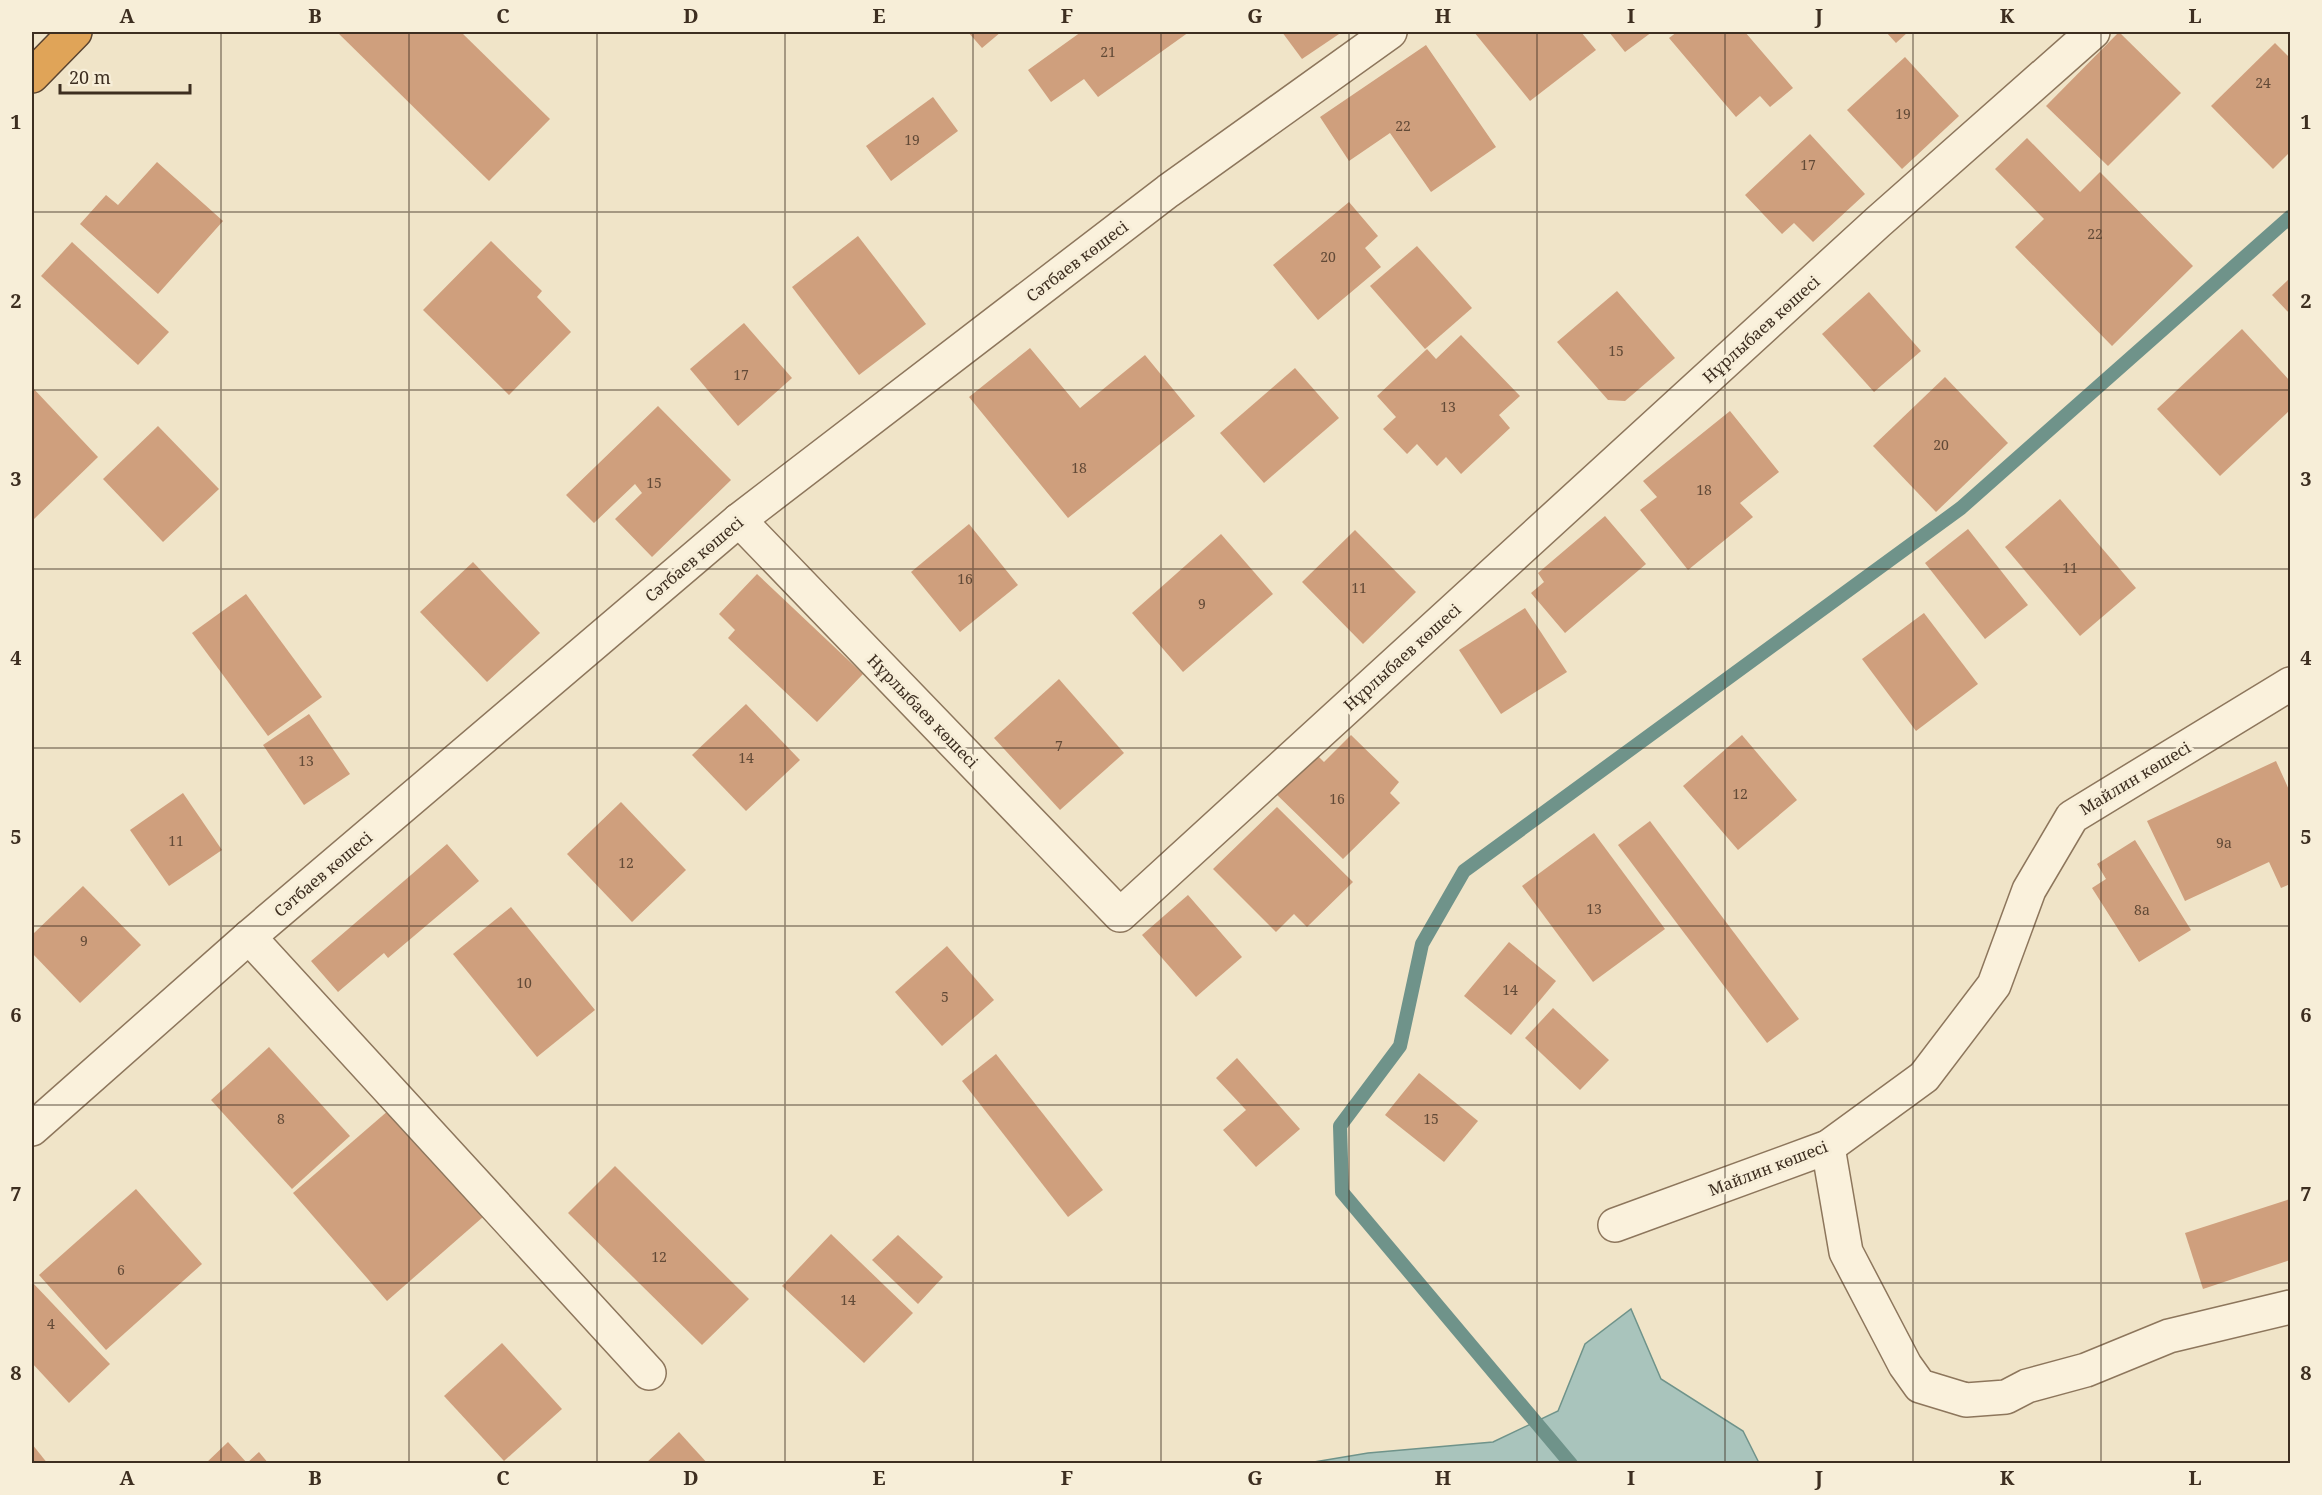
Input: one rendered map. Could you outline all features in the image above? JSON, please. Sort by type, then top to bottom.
[{"type":"highway","points":[[32,76],[75,32]]},
{"type":"street","name":"Сәтбаев көшесі","points":[[32,1130],[249,937],[739,520],[1168,191],[1390,32]]},
{"type":"street","name":"Нұрлыбаев көшесі","points":[[739,520],[1120,915],[1869,230],[2093,32]]},
{"type":"street","name":"Майлин көшесі","points":[[1615,1225],[1828,1147],[1924,1077],[1994,985],[2029,890],[2072,817],[2290,684]]},
{"type":"street","points":[[249,937],[649,1374]]},
{"type":"street","points":[[1828,1147],[1846,1252],[1905,1365],[1920,1386],[1966,1400],[2006,1397],[2027,1386],[2086,1370],[2169,1336],[2290,1307]]},
{"type":"water","points":[[1631,1309],[1661,1379],[1743,1431],[1759,1463],[1308,1463],[1368,1453],[1493,1442],[1558,1411],[1585,1344]]},
{"type":"building","points":[[337,32],[461,32],[550,119],[489,181]]},
{"type":"building","points":[[968,32],[1001,32],[982,48]]},
{"type":"building","points":[[1081,32],[1189,32],[1098,97],[1084,79],[1051,102],[1028,70]]},
{"type":"building","points":[[1282,32],[1342,32],[1302,59]]},
{"type":"building","points":[[1474,32],[1581,32],[1596,50],[1530,101]]},
{"type":"building","points":[[1609,32],[1652,32],[1625,52]]},
{"type":"building","points":[[1677,32],[1745,32],[1793,88],[1770,107],[1760,96],[1736,117],[1669,38]]},
{"type":"building","points":[[1886,32],[1908,32],[1896,43]]},
{"type":"building","points":[[2119,32],[2181,93],[2108,166],[2046,106]]},
{"type":"building","points":[[2275,43],[2290,58],[2290,152],[2273,169],[2211,106]]},
{"type":"building","points":[[1426,45],[1496,147],[1431,192],[1390,133],[1349,161],[1320,117]]},
{"type":"building","points":[[1905,57],[1959,116],[1902,169],[1847,110]]},
{"type":"building","points":[[933,97],[958,131],[891,181],[866,146]]},
{"type":"building","points":[[1810,134],[1865,194],[1813,242],[1794,223],[1782,234],[1745,195]]},
{"type":"building","points":[[2027,138],[2080,192],[2100,172],[2193,266],[2112,346],[2015,247],[2044,219],[1995,169]]},
{"type":"building","points":[[157,162],[223,221],[158,294],[80,224],[106,195],[118,205]]},
{"type":"building","points":[[1349,202],[1378,236],[1365,248],[1381,267],[1318,320],[1273,265]]},
{"type":"building","points":[[858,236],[926,324],[859,375],[792,287]]},
{"type":"building","points":[[491,241],[542,291],[537,297],[571,332],[509,395],[423,310]]},
{"type":"building","points":[[72,242],[169,332],[138,365],[41,276]]},
{"type":"building","points":[[1417,246],[1472,308],[1425,349],[1370,286]]},
{"type":"building","points":[[2290,278],[2290,314],[2272,295]]},
{"type":"building","points":[[1617,291],[1675,358],[1625,401],[1608,400],[1557,342]]},
{"type":"building","points":[[1869,292],[1921,351],[1874,392],[1822,334]]},
{"type":"building","points":[[744,323],[792,378],[738,426],[690,369]]},
{"type":"building","points":[[2242,329],[2290,381],[2290,410],[2220,476],[2157,409]]},
{"type":"building","points":[[1461,335],[1520,396],[1499,415],[1510,428],[1461,474],[1446,457],[1437,466],[1417,444],[1407,454],[1383,429],[1396,417],[1377,396],[1427,349],[1436,359]]},
{"type":"building","points":[[1030,348],[1080,408],[1145,355],[1195,416],[1068,518],[969,397]]},
{"type":"building","points":[[1295,368],[1339,418],[1264,483],[1220,433]]},
{"type":"building","points":[[1945,377],[2008,443],[1936,512],[1873,446]]},
{"type":"building","points":[[32,387],[98,457],[32,521]]},
{"type":"building","points":[[658,406],[731,480],[652,557],[615,519],[642,493],[635,484],[594,523],[566,495]]},
{"type":"building","points":[[1730,411],[1779,472],[1740,503],[1753,517],[1688,570],[1640,510],[1657,497],[1643,481]]},
{"type":"building","points":[[158,426],[219,489],[163,542],[103,479]]},
{"type":"building","points":[[2060,499],[2136,588],[2080,636],[2005,547]]},
{"type":"building","points":[[1605,516],[1646,564],[1565,633],[1531,593],[1544,582],[1538,573]]},
{"type":"building","points":[[969,524],[1018,585],[960,632],[911,572]]},
{"type":"building","points":[[1968,529],[2028,605],[1985,639],[1925,563]]},
{"type":"building","points":[[1355,530],[1416,592],[1363,644],[1302,582]]},
{"type":"building","points":[[1221,534],[1273,594],[1183,672],[1132,613]]},
{"type":"building","points":[[473,562],[540,633],[487,682],[420,612]]},
{"type":"building","points":[[757,574],[863,674],[817,722],[728,638],[735,630],[719,614]]},
{"type":"building","points":[[246,594],[322,697],[268,736],[192,633]]},
{"type":"building","points":[[1525,608],[1567,672],[1501,714],[1459,650]]},
{"type":"building","points":[[1924,613],[1978,684],[1916,731],[1862,659]]},
{"type":"building","points":[[1059,679],[1124,753],[1060,810],[994,738]]},
{"type":"building","points":[[746,704],[800,760],[746,811],[692,755]]},
{"type":"building","points":[[309,714],[350,774],[304,805],[263,745]]},
{"type":"building","points":[[1351,735],[1399,782],[1390,793],[1400,803],[1343,859],[1272,790],[1312,750],[1324,762]]},
{"type":"building","points":[[1742,735],[1797,800],[1738,850],[1683,786]]},
{"type":"building","points":[[2276,761],[2290,792],[2290,884],[2281,888],[2269,862],[2185,901],[2147,821]]},
{"type":"building","points":[[183,793],[222,850],[169,886],[130,830]]},
{"type":"building","points":[[621,802],[686,870],[632,922],[567,854]]},
{"type":"building","points":[[1277,807],[1353,882],[1307,927],[1294,914],[1276,932],[1213,869]]},
{"type":"building","points":[[1650,821],[1799,1019],[1767,1043],[1618,845]]},
{"type":"building","points":[[1594,833],[1665,929],[1593,982],[1522,886]]},
{"type":"building","points":[[2135,840],[2191,930],[2139,962],[2092,888],[2106,879],[2097,864]]},
{"type":"building","points":[[447,844],[479,881],[388,958],[384,953],[338,992],[311,961]]},
{"type":"building","points":[[83,886],[141,945],[80,1003],[32,953],[32,935]]},
{"type":"building","points":[[1188,895],[1242,957],[1196,997],[1142,935]]},
{"type":"building","points":[[511,907],[595,1010],[537,1057],[453,954]]},
{"type":"building","points":[[1509,942],[1556,981],[1511,1035],[1464,996]]},
{"type":"building","points":[[947,946],[994,1000],[942,1046],[895,992]]},
{"type":"building","points":[[1553,1008],[1609,1060],[1580,1090],[1525,1038]]},
{"type":"building","points":[[269,1047],[350,1136],[292,1189],[211,1100]]},
{"type":"building","points":[[996,1054],[1103,1190],[1068,1217],[962,1081]]},
{"type":"building","points":[[1237,1058],[1300,1129],[1256,1167],[1223,1130],[1246,1110],[1216,1078]]},
{"type":"building","points":[[1419,1073],[1478,1121],[1444,1162],[1385,1115]]},
{"type":"building","points":[[389,1110],[483,1217],[387,1301],[293,1193]]},
{"type":"building","points":[[615,1166],[749,1299],[702,1345],[568,1213]]},
{"type":"building","points":[[136,1189],[202,1264],[106,1350],[39,1275]]},
{"type":"building","points":[[2290,1199],[2290,1260],[2203,1289],[2185,1233]]},
{"type":"building","points":[[831,1234],[913,1313],[864,1363],[782,1286]]},
{"type":"building","points":[[898,1235],[943,1277],[918,1304],[872,1260]]},
{"type":"building","points":[[32,1282],[110,1364],[69,1403],[32,1363]]},
{"type":"building","points":[[502,1343],[562,1409],[504,1461],[444,1396]]},
{"type":"building","points":[[679,1432],[708,1464],[645,1464]]},
{"type":"building","points":[[228,1442],[247,1463],[259,1452],[269,1464],[205,1464]]},
{"type":"building","points":[[32,1444],[48,1464],[32,1464]]},
{"type":"waterway","points":[[1571,1464],[1342,1192],[1340,1126],[1400,1046],[1422,944],[1464,871],[1961,508],[2290,217]]}]
